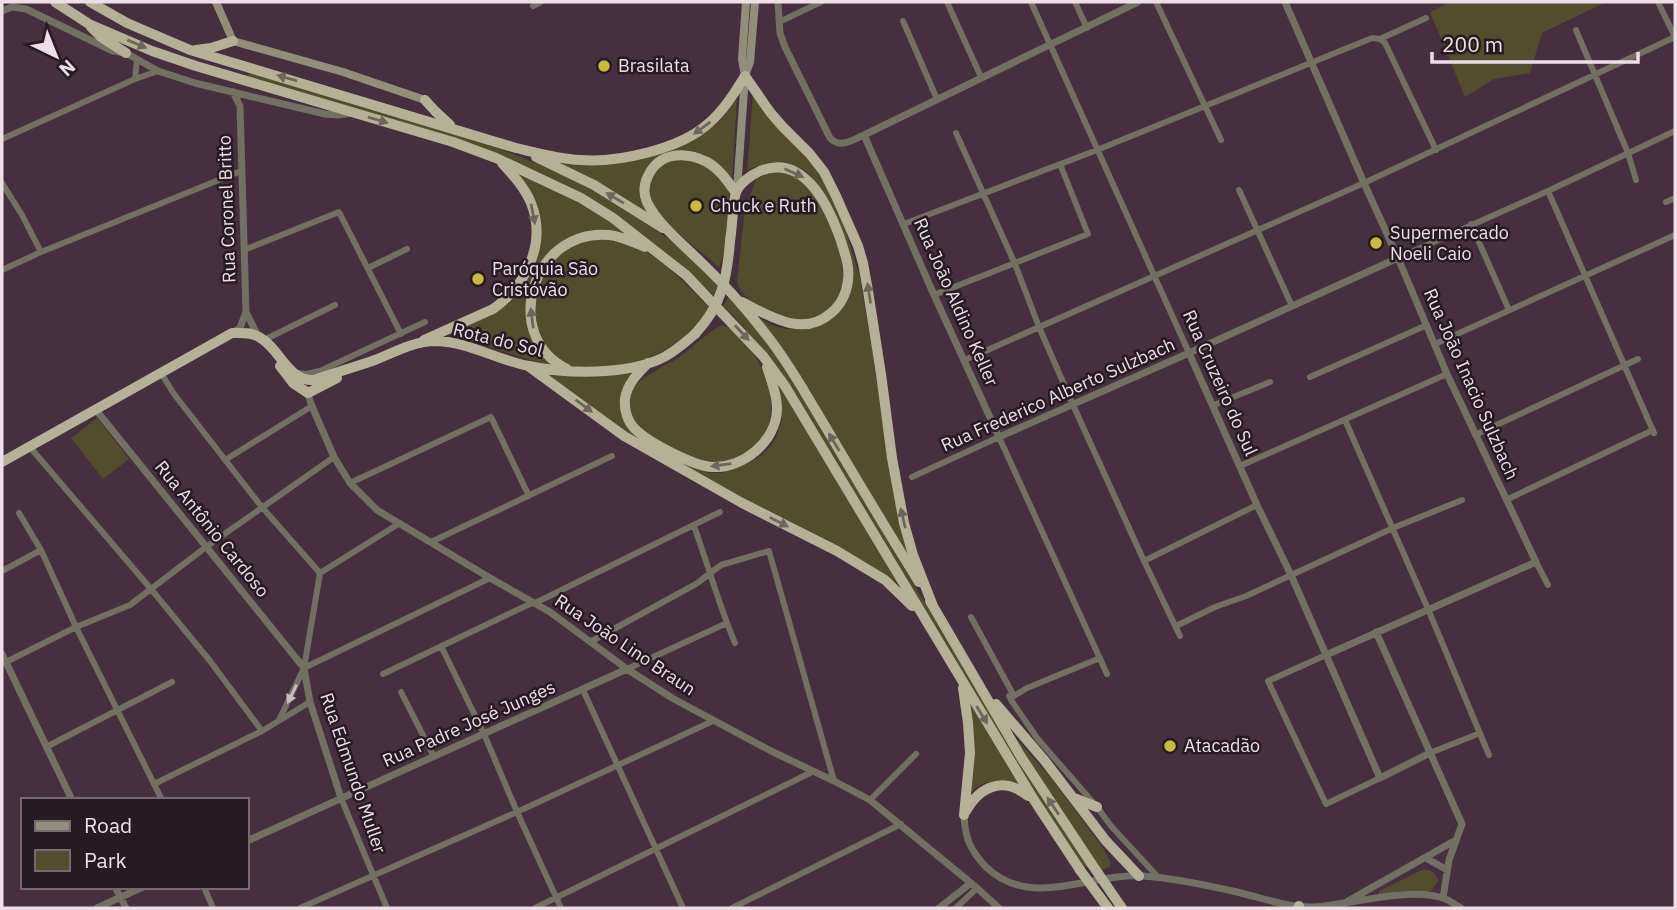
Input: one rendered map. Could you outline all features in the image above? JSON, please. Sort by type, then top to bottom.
[{"type":"highway","points":[[55,2],[89,24],[152,51],[453,142],[496,158],[581,198],[613,218],[686,275],[763,356],[785,386],[1034,800],[1108,908]]},
{"type":"highway","points":[[90,2],[127,23],[190,50],[516,148],[581,160],[644,154],[688,138],[707,126],[721,112],[745,76],[770,112],[824,172],[858,246],[868,291],[900,502],[913,555],[933,606]]},
{"type":"highway","points":[[89,24],[101,37],[126,53]]},
{"type":"highway","points":[[190,50],[211,48],[233,41]]},
{"type":"highway","points":[[425,100],[457,129]]},
{"type":"highway","points":[[516,148],[594,185],[672,234]]},
{"type":"highway","points":[[738,300],[774,319],[793,324],[815,322],[830,314],[842,300],[849,278],[848,263],[817,191],[798,172],[786,168],[764,169],[747,179],[736,192],[724,176],[707,162],[678,155],[659,161],[649,174],[644,191],[647,202],[672,234],[738,300],[770,338],[933,606],[1021,757],[1122,908]]},
{"type":"highway","points":[[416,344],[493,309],[512,293],[529,266],[536,246],[531,202],[523,188],[496,158]]},
{"type":"highway","name":"Rota do Sol","points":[[302,380],[314,380],[416,344],[435,341],[472,347],[528,366],[570,371],[613,370],[661,358],[695,334],[712,314],[718,301],[726,279],[736,192]]},
{"type":"highway","points":[[570,371],[545,352],[534,331],[532,290],[544,264],[551,255],[567,244],[579,238],[594,236],[618,237],[657,253]]},
{"type":"highway","points":[[2,462],[232,332],[245,333],[264,341],[302,380],[308,393]]},
{"type":"highway","points":[[264,341],[293,383],[308,393]]},
{"type":"highway","points":[[648,363],[634,378],[625,398],[627,418],[634,428],[675,454],[709,467],[721,467],[736,463],[755,452],[773,428],[777,411],[776,398],[763,356]]},
{"type":"highway","name":"Rota do Sol","points":[[308,393],[372,361]]},
{"type":"highway","points":[[528,366],[624,436],[742,503],[837,551],[885,580],[921,614]]},
{"type":"highway","points":[[308,393],[314,385],[342,370]]},
{"type":"highway","points":[[961,681],[970,753],[964,815]]},
{"type":"highway","points":[[981,687],[1045,761],[1106,841],[1139,876]]},
{"type":"highway","points":[[964,815],[978,794],[996,787],[1011,786],[1020,789],[1034,800]]},
{"type":"highway","points":[[1072,798],[1097,807]]},
{"type":"main road","points":[[216,2],[233,41],[343,72],[425,100]]},
{"type":"main road","points":[[736,192],[745,76],[742,59],[746,2]]},
{"type":"main road","points":[[745,76],[750,62],[755,2]]},
{"type":"street","points":[[533,6],[541,2]]},
{"type":"street","points":[[778,2],[785,47],[830,138],[837,144],[864,135],[1138,2]]},
{"type":"street","points":[[779,22],[821,2]]},
{"type":"street","points":[[947,2],[981,77]]},
{"type":"street","name":"Rua Cruzeiro do Sul","points":[[1031,2],[1380,778]]},
{"type":"street","points":[[1075,2],[1087,28]]},
{"type":"street","points":[[1156,2],[1221,140]]},
{"type":"street","name":"Rua João Inacio Sulzbach","points":[[1285,2],[1447,374],[1548,586]]},
{"type":"street","points":[[965,360],[1364,183],[1675,37],[1658,2]]},
{"type":"street","points":[[2,11],[18,7],[113,51],[126,53],[158,71],[195,83],[325,114],[353,113]]},
{"type":"street","points":[[904,224],[1426,18]]},
{"type":"street","points":[[903,21],[937,99]]},
{"type":"street","points":[[1576,30],[1628,153],[1636,180]]},
{"type":"street","points":[[1376,39],[1385,43],[1436,150]]},
{"type":"street","points":[[135,79],[137,59]]},
{"type":"street","points":[[2,139],[158,71]]},
{"type":"street","name":"Rua Coronel Britto","points":[[233,92],[240,106],[246,312]]},
{"type":"street","name":"Rua Coronel Britto","points":[[240,106],[246,94]]},
{"type":"street","name":"Rua Frederico Alberto Sulzbach","points":[[912,477],[1189,354],[1675,131]]},
{"type":"street","points":[[956,132],[1073,405],[1180,636]]},
{"type":"street","name":"Rua João Aldino Keller","points":[[864,135],[1107,674]]},
{"type":"street","points":[[934,295],[1088,234],[1060,164]]},
{"type":"street","points":[[2,271],[40,252],[241,171]]},
{"type":"street","points":[[2,183],[40,252]]},
{"type":"street","points":[[1239,190],[1292,306]]},
{"type":"street","points":[[1506,499],[1653,431],[1548,191]]},
{"type":"street","points":[[1667,202],[1675,198]]},
{"type":"street","points":[[244,250],[339,212],[401,334]]},
{"type":"street","points":[[1471,224],[1509,310]]},
{"type":"street","points":[[1435,344],[1675,235]]},
{"type":"street","points":[[368,268],[407,248]]},
{"type":"street","points":[[246,312],[264,341],[335,305]]},
{"type":"street","points":[[232,332],[240,328],[246,312]]},
{"type":"street","points":[[290,370],[313,374],[425,322]]},
{"type":"street","points":[[1310,377],[1427,325]]},
{"type":"street","points":[[1475,435],[1638,359]]},
{"type":"street","points":[[161,373],[174,394],[261,506],[320,573],[400,523]]},
{"type":"street","points":[[1240,466],[1447,374]]},
{"type":"street","points":[[1214,405],[1270,382]]},
{"type":"street","name":"Rua João Lino Braun","points":[[308,393],[334,457],[350,483],[377,510],[550,612],[627,669],[672,698],[870,800],[998,907]]},
{"type":"street","points":[[225,460],[312,407]]},
{"type":"street","name":"Rua Antônio Cardoso","points":[[96,410],[304,668]]},
{"type":"street","points":[[350,483],[491,417],[529,496]]},
{"type":"street","points":[[1345,420],[1489,755]]},
{"type":"street","points":[[29,446],[210,661],[262,731]]},
{"type":"street","points":[[431,542],[612,456]]},
{"type":"street","points":[[71,798],[4,658],[130,605],[261,506],[334,457]]},
{"type":"street","points":[[1176,626],[1393,528],[1462,500]]},
{"type":"street","points":[[1144,561],[1256,505]]},
{"type":"street","points":[[383,674],[720,512]]},
{"type":"street","points":[[19,513],[41,550],[161,798]]},
{"type":"street","points":[[694,526],[735,643]]},
{"type":"street","points":[[2,571],[41,550]]},
{"type":"street","points":[[590,642],[696,584],[721,565],[769,551],[834,781]]},
{"type":"street","points":[[1480,733],[1430,753],[1326,804],[1268,681],[1535,562]]},
{"type":"street","name":"Rua Edmundo Muller","points":[[320,573],[304,668],[310,702],[341,798],[387,908]]},
{"type":"street","points":[[279,720],[304,668],[490,578]]},
{"type":"street","points":[[971,617],[1014,696]]},
{"type":"street","points":[[627,669],[727,623]]},
{"type":"street","points":[[1376,632],[1462,824],[1447,870],[1443,898]]},
{"type":"street","points":[[441,646],[484,734],[561,908]]},
{"type":"street","points":[[1100,658],[1009,696],[1037,738],[1119,836],[1158,877]]},
{"type":"street","name":"Rua Padre José Junges","points":[[248,841],[627,669]]},
{"type":"street","points":[[46,747],[172,682]]},
{"type":"street","points":[[583,690],[683,908]]},
{"type":"street","points":[[401,692],[434,757]]},
{"type":"street","points":[[154,784],[262,731],[310,702]]},
{"type":"street","points":[[300,908],[713,721]]},
{"type":"street","points":[[870,800],[916,754]]},
{"type":"street","points":[[535,908],[812,772]]},
{"type":"street","points":[[964,815],[970,847],[993,874],[1005,883],[1029,891],[1049,891],[1107,878],[1139,876],[1238,892],[1303,907],[1414,895],[1443,898],[1461,908]]},
{"type":"street","points":[[732,908],[901,824]]},
{"type":"street","points":[[1346,902],[1457,839]]},
{"type":"street","points":[[1426,858],[1447,870]]},
{"type":"street","points":[[939,908],[974,885]]},
{"type":"street","points":[[956,908],[974,885]]},
{"type":"street","points":[[116,889],[126,908]]},
{"type":"street","points":[[97,908],[138,889]]},
{"type":"street","points":[[205,889],[213,908]]},
{"type":"green space","points":[[1450,2],[1606,2],[1542,33],[1530,73],[1494,79],[1465,97],[1430,12]]},
{"type":"green space","points":[[249,71],[467,138],[559,173],[618,204],[647,223],[719,286],[714,296],[690,273],[568,188],[511,160],[248,78]]},
{"type":"green space","points":[[753,95],[822,175],[843,221],[860,278],[890,475],[910,562],[755,315],[771,325],[785,329],[806,328],[825,321],[853,276],[818,185],[807,172],[793,165],[777,163],[747,170]]},
{"type":"green space","points":[[737,99],[732,181],[687,151],[645,173],[652,217],[538,155],[607,164],[705,132],[720,121]]},
{"type":"green space","points":[[678,158],[706,165],[726,184],[729,193],[726,238],[719,267],[672,228],[656,211],[649,198],[652,176],[659,167]]},
{"type":"green space","points":[[511,169],[581,203],[642,242],[631,239],[567,241],[531,290],[542,352],[552,365],[447,333],[507,305],[524,286],[538,257],[540,231]]},
{"type":"green space","points":[[773,171],[794,175],[812,193],[828,222],[840,254],[843,279],[839,294],[829,308],[809,320],[782,318],[769,312],[751,301],[738,285],[745,209],[756,179]]},
{"type":"green space","points":[[596,239],[619,240],[645,251],[678,277],[708,306],[708,311],[672,346],[643,360],[627,365],[594,368],[572,367],[559,361],[548,350],[535,321],[538,292],[545,273],[562,252]]},
{"type":"green space","points":[[730,295],[800,392],[922,598],[1087,866],[1083,867],[1022,774],[777,367],[723,306]]},
{"type":"green space","points":[[722,325],[738,334],[755,356],[767,382],[771,405],[768,426],[758,444],[738,457],[712,463],[688,457],[639,429],[629,409],[629,399],[641,380],[679,357]]},
{"type":"green space","points":[[636,370],[625,418],[677,460],[710,473],[721,473],[745,465],[769,448],[777,436],[782,419],[778,382],[900,585],[631,439],[581,398],[543,372]]},
{"type":"green space","points":[[97,418],[129,459],[103,479],[71,438]]},
{"type":"green space","points":[[970,699],[1023,789],[1000,782],[987,782],[968,796],[973,735]]},
{"type":"green space","points":[[1010,731],[1051,778],[1101,845],[1111,862],[1110,867],[1101,870],[1068,824]]},
{"type":"green space","points":[[1424,869],[1437,876],[1438,882],[1431,891],[1379,894],[1379,891]]},
{"type":"place","name":"Brasilata","points":[[604,66]]},
{"type":"place","name":"Chuck e Ruth","points":[[696,206]]},
{"type":"place","name":"Supermercado Noeli Caio","points":[[1376,243]]},
{"type":"place","name":"Paróquia São Cristóvão","points":[[478,279]]},
{"type":"place","name":"Atacadão","points":[[1170,746]]}]
